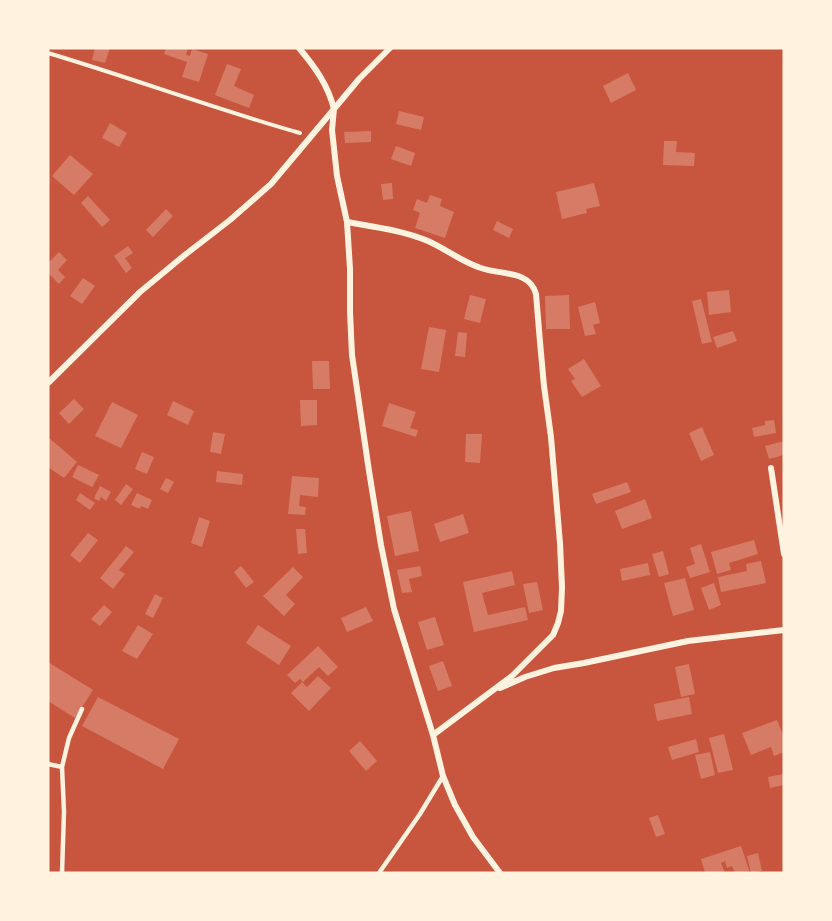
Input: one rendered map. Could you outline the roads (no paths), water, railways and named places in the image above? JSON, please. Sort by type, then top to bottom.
[{"type":"street","points":[[299,48],[324,82],[334,109],[333,147],[347,222],[352,354],[381,545],[394,609],[433,735],[443,776],[455,805],[473,837],[500,873]]},
{"type":"street","points":[[48,383],[140,292],[271,184],[359,79],[390,48]]},
{"type":"street","points":[[347,222],[405,233],[428,241],[481,268],[514,274],[535,288],[538,302],[544,386],[556,493],[562,587],[561,611],[552,635],[512,676],[433,735]]},
{"type":"street","points":[[771,468],[784,554]]},
{"type":"street","points":[[489,693],[525,677],[554,668],[688,641],[784,630]]},
{"type":"lane","points":[[62,873],[64,812],[62,767],[69,738],[82,709]]},
{"type":"lane","points":[[48,764],[62,767]]},
{"type":"lane","points":[[379,873],[443,776]]}]
